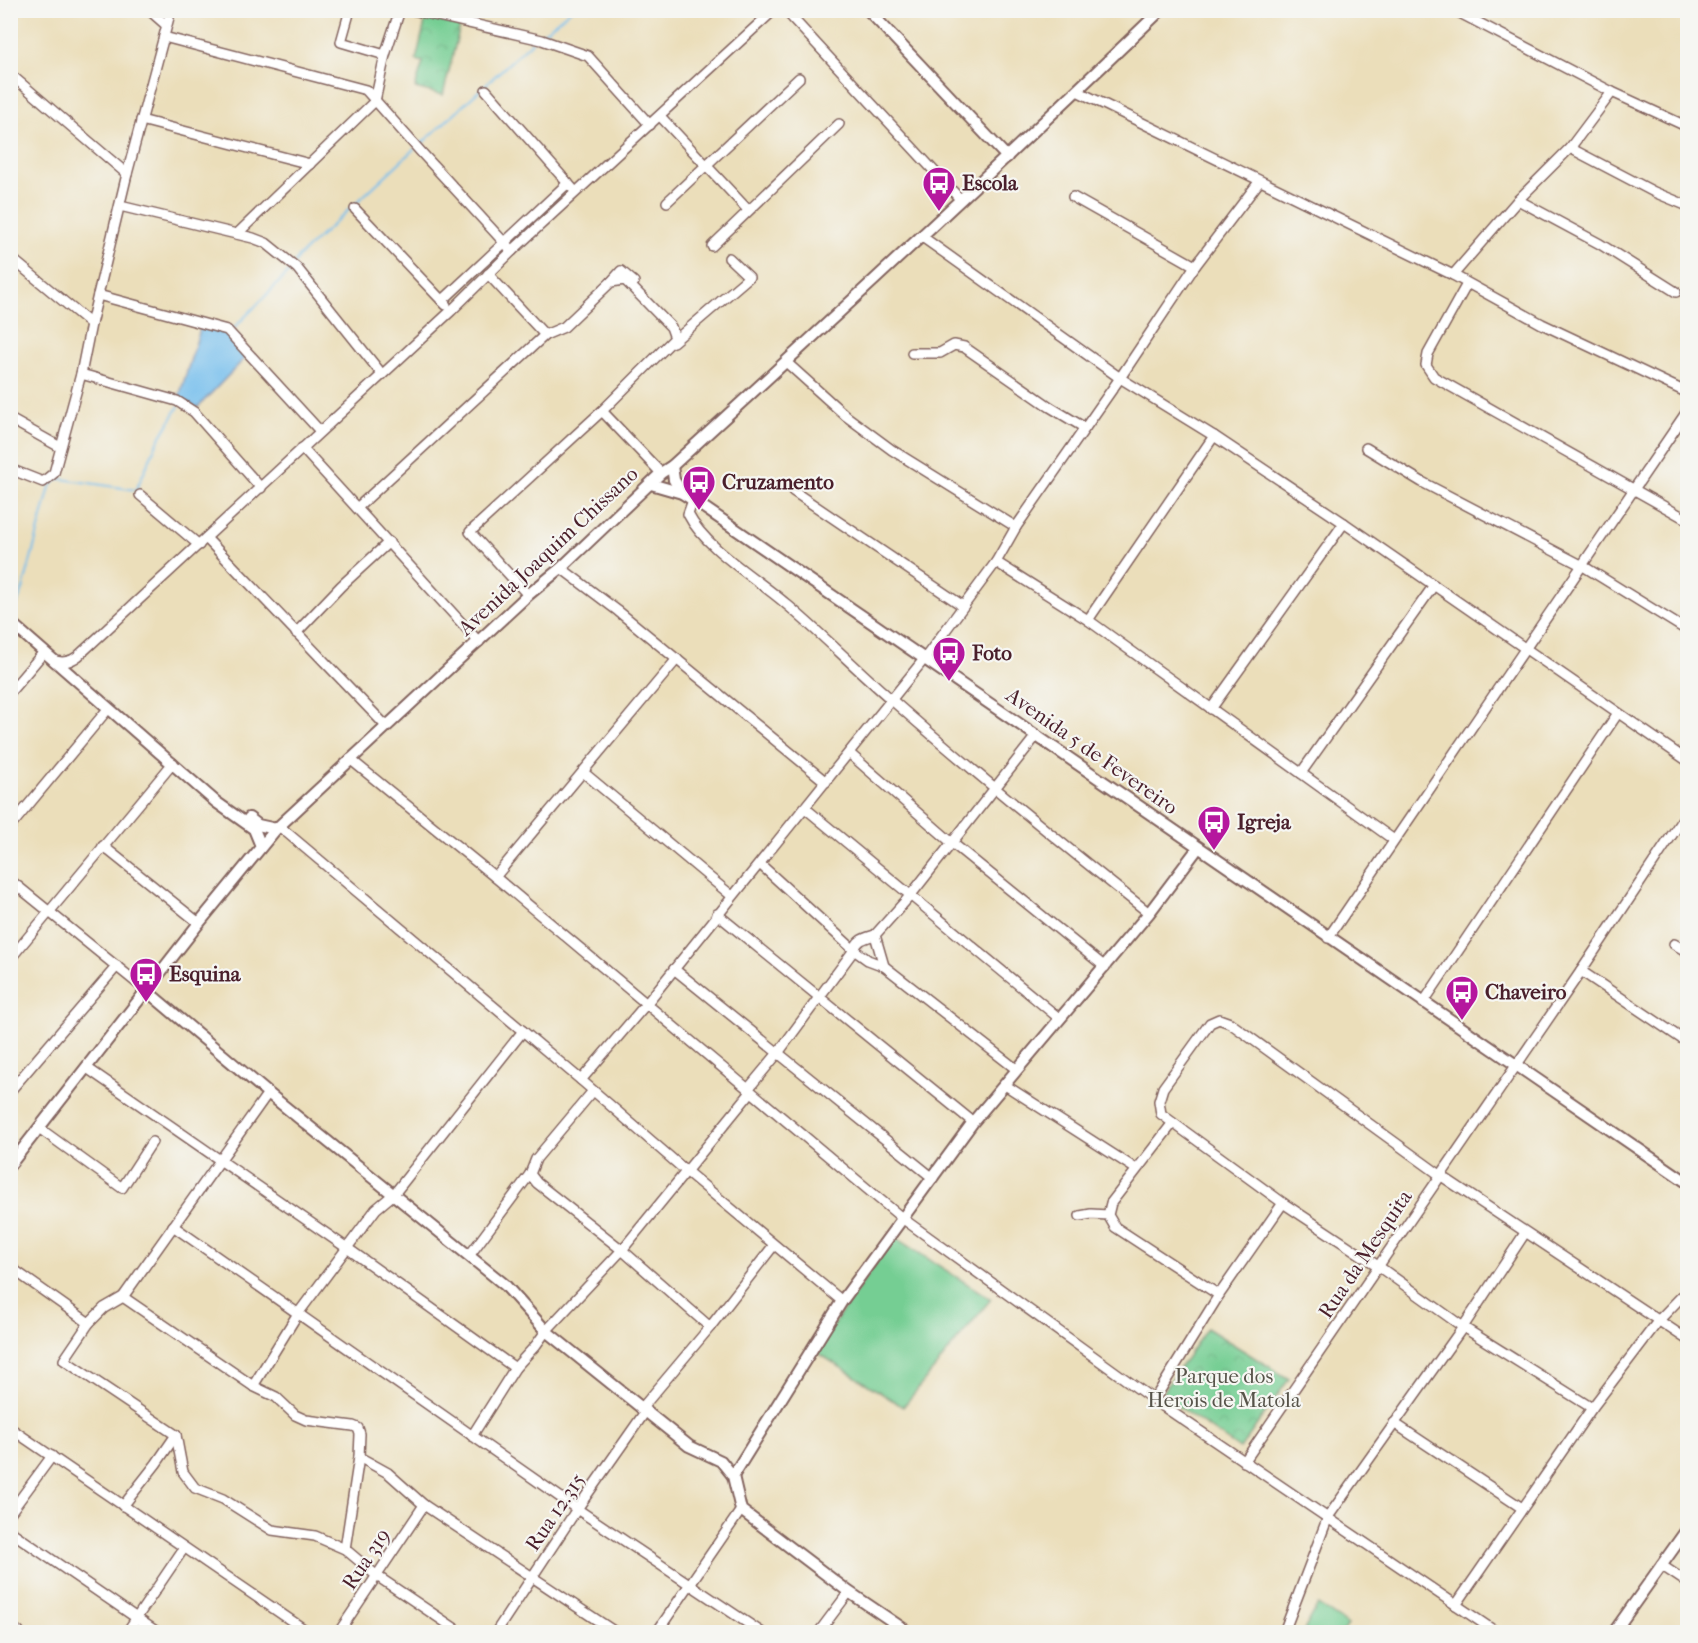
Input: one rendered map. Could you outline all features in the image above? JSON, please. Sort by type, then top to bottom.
[{"type":"street","points":[[149,10],[166,25]]},
{"type":"street","points":[[10,469],[43,482],[54,473],[81,374],[127,174],[171,10]]},
{"type":"street","points":[[350,10],[341,42],[385,55]]},
{"type":"street","points":[[237,234],[375,101],[385,55],[400,10]]},
{"type":"street","points":[[77,681],[74,662],[78,656],[774,10]]},
{"type":"street","points":[[785,10],[960,199]]},
{"type":"street","points":[[868,10],[1007,157]]},
{"type":"street","name":"Avenida Joaquim Chissano","points":[[10,1165],[199,923],[278,827],[528,595],[561,568],[661,473],[672,466],[786,362],[1077,92],[1161,10]]},
{"type":"street","points":[[1454,10],[1612,92],[1688,127]]},
{"type":"street","points":[[417,11],[529,36],[588,56],[650,125]]},
{"type":"street","points":[[164,37],[366,90],[412,143],[513,250]]},
{"type":"street","points":[[10,74],[127,174]]},
{"type":"street","points":[[667,202],[799,78]]},
{"type":"street","points":[[486,90],[576,192]]},
{"type":"street","points":[[1077,92],[1453,275],[1542,324],[1688,393]]},
{"type":"street","points":[[1453,275],[1518,200],[1570,147],[1612,92]]},
{"type":"street","points":[[660,116],[748,210]]},
{"type":"street","points":[[141,120],[310,164]]},
{"type":"street","points":[[712,246],[839,124]]},
{"type":"street","points":[[1570,147],[1654,192],[1688,206]]},
{"type":"street","points":[[581,1080],[647,1004],[717,914],[760,864],[925,658],[996,562],[1016,527],[1195,266],[1259,182]]},
{"type":"street","points":[[442,301],[568,183]]},
{"type":"street","points":[[1073,197],[1195,266]]},
{"type":"street","points":[[1518,200],[1600,244],[1676,292]]},
{"type":"street","points":[[120,206],[266,243],[293,265],[381,373]]},
{"type":"street","points":[[355,209],[451,310]]},
{"type":"street","points":[[921,236],[1120,378],[1214,436],[1344,523],[1688,761]]},
{"type":"street","points":[[10,256],[91,324]]},
{"type":"street","points":[[668,345],[748,277],[729,258]]},
{"type":"street","points":[[357,508],[545,335],[564,327],[621,271],[629,276],[683,334]]},
{"type":"street","points":[[488,274],[545,335]]},
{"type":"street","points":[[528,595],[470,532],[602,411],[675,338],[670,327],[625,280],[611,282]]},
{"type":"street","points":[[1467,284],[1428,354],[1426,366],[1434,377],[1688,520]]},
{"type":"street","points":[[98,295],[230,333],[320,430]]},
{"type":"street","points":[[912,353],[940,353],[954,345],[964,347],[1050,407],[1085,428]]},
{"type":"street","points":[[786,362],[846,416],[892,450],[1016,527]]},
{"type":"street","points":[[81,374],[177,401],[194,412],[261,488]]},
{"type":"street","points":[[1328,938],[1688,410]]},
{"type":"street","points":[[602,411],[661,473]]},
{"type":"street","points":[[10,419],[60,447]]},
{"type":"street","points":[[1088,620],[1214,436]]},
{"type":"street","points":[[302,448],[479,642]]},
{"type":"street","points":[[1366,448],[1422,482],[1583,566],[1688,631]]},
{"type":"street","points":[[672,466],[674,480],[682,493]]},
{"type":"street","name":"Avenida 5 de Fevereiro","points":[[651,484],[682,493],[1688,1184]]},
{"type":"street","points":[[794,491],[963,606]]},
{"type":"street","points":[[140,495],[203,541],[386,726]]},
{"type":"street","points":[[695,502],[688,514],[699,532],[717,549],[785,603],[891,700],[995,790],[1149,914]]},
{"type":"street","points":[[1211,709],[1344,523]]},
{"type":"street","points":[[296,633],[341,586],[389,542]]},
{"type":"street","points":[[996,562],[1088,620],[1394,840]]},
{"type":"street","points":[[561,568],[618,611],[826,782]]},
{"type":"street","points":[[1301,773],[1434,585]]},
{"type":"street","points":[[11,622],[216,802],[254,829],[261,846]]},
{"type":"street","points":[[10,692],[44,652]]},
{"type":"street","points":[[54,661],[63,663],[78,656]]},
{"type":"street","points":[[495,877],[677,659]]},
{"type":"street","points":[[10,827],[108,709]]},
{"type":"street","points":[[1423,1003],[1618,713]]},
{"type":"street","points":[[472,1436],[515,1368],[546,1331],[622,1250],[686,1171],[819,999],[854,950],[856,943],[875,935],[910,896],[1036,736]]},
{"type":"street","points":[[849,753],[951,842],[1105,967]]},
{"type":"street","points":[[350,759],[495,877],[902,1218],[1155,1400],[1496,1632]]},
{"type":"street","points":[[10,959],[173,763]]},
{"type":"street","points":[[583,772],[732,896]]},
{"type":"street","points":[[208,793],[258,825],[278,827],[842,1301]]},
{"type":"street","points":[[805,808],[1060,1019]]},
{"type":"street","name":"Rua da Mesquita","points":[[1244,1462],[1688,811]]},
{"type":"street","points":[[1678,824],[1688,830]]},
{"type":"street","points":[[103,846],[199,923]]},
{"type":"street","points":[[733,1476],[842,1301],[973,1122],[1149,914],[1198,848]]},
{"type":"street","points":[[760,864],[854,950],[868,960],[884,966],[1016,1070]]},
{"type":"street","points":[[10,880],[505,1285],[546,1331],[689,1446],[721,1461],[733,1476],[741,1510],[849,1592],[908,1632]]},
{"type":"street","points":[[717,914],[973,1122]]},
{"type":"street","points":[[875,935],[884,966]]},
{"type":"street","points":[[1674,944],[1688,952]]},
{"type":"street","points":[[10,1091],[117,966]]},
{"type":"street","points":[[674,969],[933,1178]]},
{"type":"street","points":[[1581,971],[1688,1043]]},
{"type":"street","points":[[1592,1408],[1463,1327],[1378,1266],[1283,1203],[1161,1114],[1159,1101],[1163,1088],[1210,1023],[1219,1019],[1230,1023],[1440,1175],[1688,1340]]},
{"type":"street","points":[[253,1386],[297,1315],[376,1209],[394,1194],[523,1031]]},
{"type":"street","points":[[87,1068],[347,1248],[515,1368]]},
{"type":"street","points":[[1005,1085],[1136,1169]]},
{"type":"street","points":[[468,1256],[530,1173],[536,1159],[593,1091]]},
{"type":"street","points":[[268,1093],[123,1297],[104,1308],[89,1323],[64,1360],[176,1435],[183,1472],[195,1488],[224,1499],[272,1530],[315,1536],[345,1549],[377,1576],[460,1632]]},
{"type":"street","points":[[1172,1124],[1111,1203],[1108,1215],[1115,1227],[1219,1294]]},
{"type":"street","points":[[39,1128],[122,1188],[152,1142]]},
{"type":"street","points":[[530,1173],[537,1183],[622,1250],[710,1327]]},
{"type":"street","points":[[1155,1400],[1219,1294],[1283,1203]]},
{"type":"street","points":[[1080,1216],[1108,1215]]},
{"type":"street","points":[[173,1226],[577,1509],[761,1632]]},
{"type":"street","points":[[1284,1632],[1328,1517],[1463,1327],[1525,1233]]},
{"type":"street","name":"Rua 12.315","points":[[496,1632],[643,1410],[774,1245]]},
{"type":"street","points":[[10,1267],[89,1323]]},
{"type":"street","points":[[1456,1605],[1592,1408],[1659,1320],[1688,1290]]},
{"type":"street","points":[[123,1297],[253,1386],[276,1398],[295,1415],[306,1420],[358,1428],[359,1457],[345,1549]]},
{"type":"street","points":[[1394,1423],[1522,1508]]},
{"type":"street","points":[[10,1428],[308,1632]]},
{"type":"street","points":[[123,1506],[176,1435]]},
{"type":"street","points":[[10,1513],[52,1456]]},
{"type":"street","points":[[359,1457],[388,1473],[424,1504],[615,1632]]},
{"type":"street","name":"Rua 319","points":[[339,1632],[424,1504]]},
{"type":"street","points":[[657,1632],[741,1510]]},
{"type":"street","points":[[1630,1632],[1617,1629],[1688,1527]]},
{"type":"street","points":[[10,1531],[157,1632]]},
{"type":"street","points":[[127,1632],[184,1548]]},
{"type":"street","points":[[1661,1565],[1688,1583]]},
{"type":"street","points":[[819,1632],[849,1592]]},
{"type":"street","points":[[10,1626],[19,1632]]},
{"type":"green space","points":[[426,18],[460,26],[443,95],[415,88],[423,62],[416,60]]},
{"type":"green space","points":[[894,1237],[991,1299],[903,1407],[815,1351]]},
{"type":"green space","name":"Parque dos Herois de Matola","points":[[1207,1328],[1289,1379],[1240,1449],[1161,1395]]},
{"type":"green space","points":[[1318,1605],[1348,1625],[1343,1632],[1303,1632]]},
{"type":"water","points":[[202,323],[225,331],[248,355],[197,408],[179,397]]},
{"type":"waterway","points":[[538,37],[571,10]]},
{"type":"waterway","points":[[419,146],[532,42]]},
{"type":"waterway","points":[[295,263],[298,257],[414,149]]},
{"type":"waterway","points":[[232,330],[293,268]]},
{"type":"waterway","points":[[10,611],[17,604],[23,589],[50,487],[57,479],[62,479],[136,490],[157,443],[179,406]]},
{"type":"place","name":"Escola","points":[[939,212]]},
{"type":"place","name":"Cruzamento","points":[[699,511]]},
{"type":"place","name":"Foto","points":[[949,682]]},
{"type":"place","name":"Igreja","points":[[1214,851]]},
{"type":"place","name":"Esquina","points":[[146,1003]]},
{"type":"place","name":"Chaveiro","points":[[1462,1021]]}]
